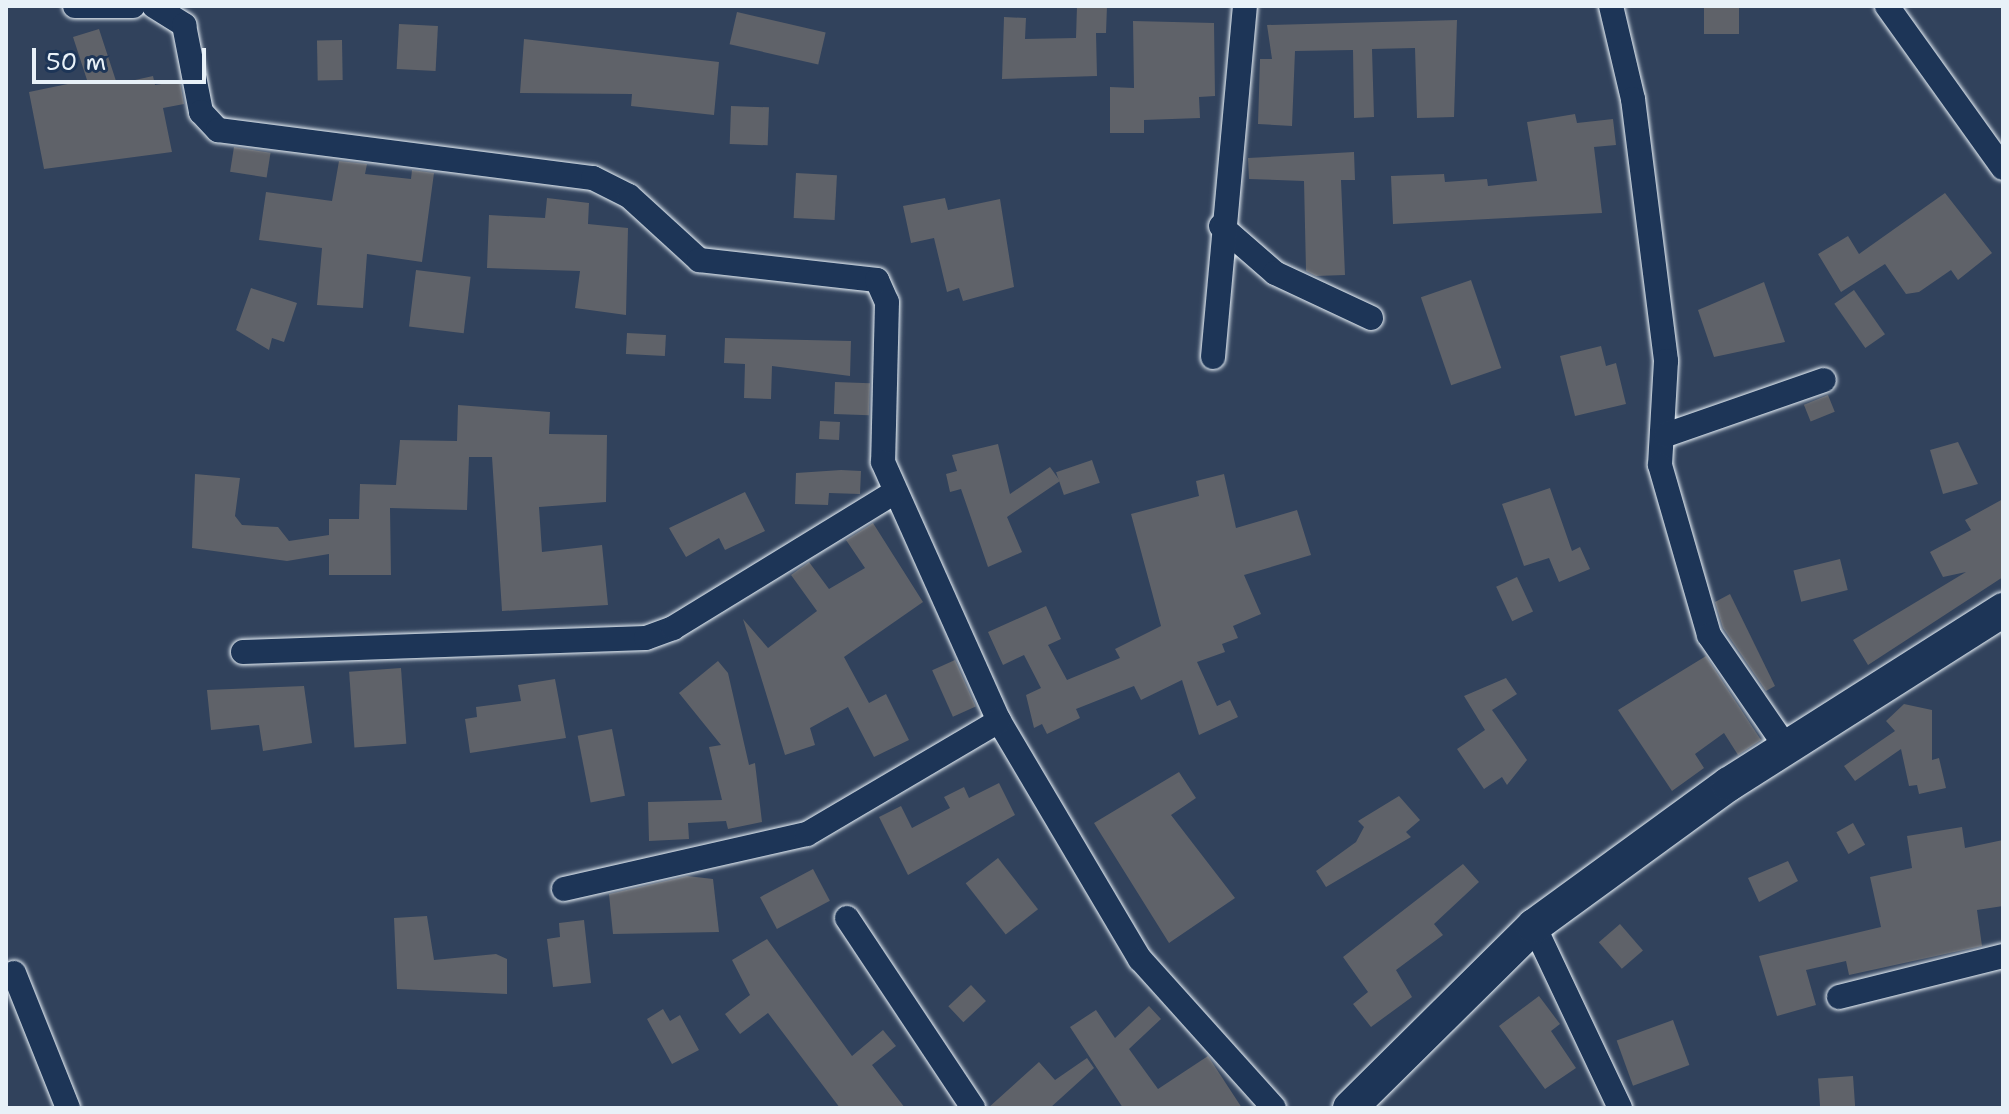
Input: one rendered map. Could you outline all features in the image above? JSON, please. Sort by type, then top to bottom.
[{"type":"street","points":[[75,6],[133,6]]},
{"type":"street","points":[[154,6],[184,25],[201,112],[218,130],[593,178],[629,196],[699,260],[877,280],[887,302],[882,424],[892,494],[999,721],[1140,959],[1274,1108]]},
{"type":"street","points":[[1213,357],[1221,226],[1245,6]]},
{"type":"street","points":[[1611,6],[1633,99],[1666,361],[1666,435],[1660,465],[1709,635],[1786,747]]},
{"type":"street","points":[[1887,6],[2003,168]]},
{"type":"street","points":[[1221,226],[1275,273],[1371,318]]},
{"type":"street","points":[[1666,435],[1824,380]]},
{"type":"street","points":[[243,652],[646,638],[673,628],[892,494]]},
{"type":"street","points":[[1350,1108],[1534,926],[1786,747],[2003,610]]},
{"type":"street","points":[[564,889],[807,834],[999,721]]},
{"type":"street","points":[[847,918],[973,1108]]},
{"type":"street","points":[[1534,926],[1620,1108]]},
{"type":"street","points":[[1839,997],[2003,956]]},
{"type":"street","points":[[14,973],[68,1108]]},
{"type":"building","points":[[1077,6],[1107,6],[1106,33],[1096,33],[1097,76],[1002,79],[1004,17],[1026,18],[1025,39],[1076,38]]},
{"type":"building","points":[[1704,6],[1739,6],[1739,34],[1704,34]]},
{"type":"building","points":[[737,12],[826,32],[818,65],[730,44]]},
{"type":"building","points":[[1457,20],[1454,117],[1417,118],[1415,48],[1372,49],[1374,117],[1354,118],[1353,50],[1295,51],[1292,126],[1258,124],[1260,59],[1272,59],[1267,25]]},
{"type":"building","points":[[1133,21],[1214,23],[1215,96],[1199,97],[1200,118],[1144,120],[1144,133],[1110,133],[1110,87],[1134,88]]},
{"type":"building","points":[[399,24],[438,26],[436,71],[397,69]]},
{"type":"building","points":[[99,29],[117,84],[153,76],[155,85],[180,81],[184,104],[163,108],[172,152],[44,169],[29,92],[87,80],[73,37]]},
{"type":"building","points":[[524,39],[719,62],[714,115],[631,106],[632,94],[520,93]]},
{"type":"building","points":[[317,40],[342,40],[343,80],[318,80]]},
{"type":"building","points":[[731,106],[769,107],[768,145],[730,144]]},
{"type":"building","points":[[1575,114],[1577,123],[1613,119],[1616,145],[1594,147],[1602,213],[1393,224],[1391,176],[1444,174],[1445,182],[1487,179],[1488,186],[1537,181],[1527,122]]},
{"type":"building","points":[[234,147],[271,153],[267,177],[230,172]]},
{"type":"building","points":[[1354,152],[1355,180],[1341,180],[1345,275],[1316,276],[1306,271],[1304,181],[1249,179],[1248,158]]},
{"type":"building","points":[[339,161],[367,164],[365,174],[411,179],[412,170],[434,173],[422,262],[367,254],[363,308],[317,305],[322,248],[259,240],[266,192],[332,201]]},
{"type":"building","points":[[796,173],[837,175],[835,220],[794,218]]},
{"type":"building","points":[[1945,193],[1992,253],[1958,280],[1951,270],[1919,292],[1906,294],[1885,264],[1841,292],[1818,254],[1848,236],[1859,254]]},
{"type":"building","points":[[547,198],[589,203],[588,224],[628,228],[626,315],[575,308],[580,271],[487,268],[489,215],[545,218]]},
{"type":"building","points":[[945,198],[948,210],[1000,199],[1014,287],[963,301],[959,288],[947,292],[934,238],[911,243],[903,206]]},
{"type":"building","points":[[416,270],[471,277],[464,333],[409,327]]},
{"type":"building","points":[[1471,280],[1501,368],[1451,385],[1421,297]]},
{"type":"building","points":[[1764,282],[1785,342],[1714,357],[1698,310]]},
{"type":"building","points":[[251,288],[297,303],[284,342],[272,338],[269,350],[236,330]]},
{"type":"building","points":[[1854,290],[1885,334],[1865,348],[1834,304]]},
{"type":"building","points":[[627,333],[666,335],[665,356],[626,354]]},
{"type":"building","points":[[725,338],[851,341],[850,376],[772,366],[771,399],[744,398],[745,364],[724,363]]},
{"type":"building","points":[[1601,346],[1606,366],[1616,363],[1626,404],[1575,416],[1560,356]]},
{"type":"building","points":[[835,382],[870,383],[869,415],[834,414]]},
{"type":"building","points":[[1828,395],[1835,412],[1811,421],[1804,405]]},
{"type":"building","points":[[458,405],[550,412],[549,434],[607,435],[606,502],[539,507],[542,552],[602,545],[608,605],[502,611],[492,457],[469,457],[467,510],[390,508],[391,575],[329,575],[329,554],[287,561],[192,548],[195,474],[240,478],[235,516],[242,525],[278,527],[289,541],[329,535],[329,519],[359,519],[360,484],[396,485],[400,440],[457,441]]},
{"type":"building","points":[[820,421],[840,422],[839,440],[819,439]]},
{"type":"building","points":[[1958,442],[1978,484],[1943,494],[1930,450]]},
{"type":"building","points":[[998,444],[1010,494],[1050,467],[1060,481],[1007,517],[1022,552],[988,567],[961,489],[950,492],[946,474],[957,471],[952,455]]},
{"type":"building","points":[[1092,460],[1100,483],[1064,495],[1056,472]]},
{"type":"building","points":[[861,471],[860,494],[829,493],[828,505],[795,504],[796,473]]},
{"type":"building","points":[[1224,474],[1236,528],[1297,510],[1311,555],[1244,575],[1261,614],[1233,626],[1238,638],[1222,644],[1225,652],[1197,662],[1217,706],[1230,700],[1238,717],[1199,735],[1182,680],[1141,700],[1134,686],[1076,709],[1080,718],[1047,734],[1042,724],[1034,728],[1026,695],[1041,688],[1024,655],[1003,665],[988,632],[1046,606],[1061,639],[1048,645],[1067,680],[1120,658],[1115,649],[1161,626],[1131,514],[1199,496],[1196,481]]},
{"type":"building","points":[[1550,488],[1572,551],[1580,547],[1590,569],[1559,582],[1549,558],[1524,566],[1502,504]]},
{"type":"building","points":[[745,492],[765,531],[725,550],[719,538],[686,557],[669,528]]},
{"type":"building","points":[[2003,499],[2003,577],[1868,665],[1853,640],[1966,572],[1943,577],[1930,552],[1971,530],[1965,520]]},
{"type":"building","points":[[873,523],[923,602],[844,657],[869,703],[886,694],[909,740],[874,757],[848,707],[810,728],[815,745],[785,755],[743,619],[768,648],[817,611],[791,575],[809,562],[829,589],[865,568],[846,540]]},
{"type":"building","points":[[1840,559],[1848,590],[1801,602],[1793,571]]},
{"type":"building","points":[[1517,577],[1533,611],[1512,621],[1496,587]]},
{"type":"building","points":[[1730,594],[1775,686],[1766,691],[1723,628],[1715,602]]},
{"type":"building","points":[[1706,656],[1761,740],[1738,755],[1724,733],[1695,754],[1704,768],[1672,791],[1618,710]]},
{"type":"building","points":[[955,660],[976,707],[953,717],[932,670]]},
{"type":"building","points":[[718,661],[728,673],[749,765],[755,763],[762,822],[728,829],[726,821],[688,823],[689,839],[649,841],[648,802],[722,800],[709,747],[721,745],[679,693]]},
{"type":"building","points":[[401,668],[406,744],[354,747],[349,672]]},
{"type":"building","points":[[1506,678],[1517,694],[1492,710],[1527,760],[1507,785],[1502,777],[1484,789],[1457,749],[1485,730],[1464,696]]},
{"type":"building","points":[[555,679],[566,738],[470,753],[465,719],[477,717],[476,707],[521,701],[518,685]]},
{"type":"building","points":[[304,686],[312,743],[263,751],[259,725],[211,730],[207,690]]},
{"type":"building","points":[[1904,704],[1932,710],[1932,760],[1939,758],[1946,788],[1919,794],[1917,785],[1909,786],[1901,749],[1855,781],[1844,766],[1895,731],[1886,721]]},
{"type":"building","points":[[612,729],[625,796],[591,802],[578,736]]},
{"type":"building","points":[[1179,772],[1196,798],[1171,815],[1235,898],[1169,943],[1094,823]]},
{"type":"building","points":[[999,783],[1015,815],[908,875],[879,817],[901,806],[912,828],[950,808],[944,797],[964,787],[969,798]]},
{"type":"building","points":[[1399,796],[1420,820],[1406,832],[1411,837],[1326,887],[1316,871],[1356,842],[1364,827],[1358,821]]},
{"type":"building","points":[[1853,823],[1865,845],[1849,854],[1836,832]]},
{"type":"building","points":[[1962,827],[1965,848],[2003,840],[2003,906],[1977,910],[1982,946],[1849,975],[1846,961],[1806,970],[1816,1005],[1777,1016],[1759,956],[1881,927],[1870,877],[1912,868],[1907,836]]},
{"type":"building","points":[[998,858],[1038,909],[1006,934],[966,883]]},
{"type":"building","points":[[1788,861],[1798,881],[1759,902],[1748,878]]},
{"type":"building","points":[[1463,864],[1479,882],[1434,924],[1443,935],[1396,970],[1412,997],[1371,1027],[1353,1004],[1368,992],[1343,957]]},
{"type":"building","points":[[813,869],[830,901],[777,929],[760,897]]},
{"type":"building","points":[[687,876],[713,879],[719,932],[613,934],[609,894]]},
{"type":"building","points":[[427,916],[434,960],[496,954],[507,959],[507,994],[397,989],[394,918]]},
{"type":"building","points":[[584,920],[591,983],[553,987],[547,939],[560,937],[559,923]]},
{"type":"building","points":[[1620,924],[1643,950],[1622,969],[1599,942]]},
{"type":"building","points":[[767,939],[852,1056],[883,1030],[896,1046],[872,1065],[905,1108],[840,1108],[768,1013],[740,1034],[725,1014],[750,995],[732,960]]},
{"type":"building","points":[[971,985],[986,1001],[963,1022],[948,1006]]},
{"type":"building","points":[[1539,996],[1560,1024],[1551,1031],[1576,1068],[1545,1089],[1499,1026]]},
{"type":"building","points":[[1149,1006],[1161,1019],[1129,1049],[1158,1089],[1208,1056],[1242,1108],[1123,1108],[1070,1027],[1096,1010],[1115,1038]]},
{"type":"building","points":[[663,1009],[670,1021],[680,1015],[699,1050],[672,1064],[647,1019]]},
{"type":"building","points":[[1673,1020],[1689,1065],[1633,1086],[1617,1041]]},
{"type":"building","points":[[1087,1058],[1094,1068],[1050,1108],[988,1108],[1039,1062],[1055,1080]]},
{"type":"building","points":[[1853,1076],[1855,1108],[1820,1108],[1818,1078]]}]
